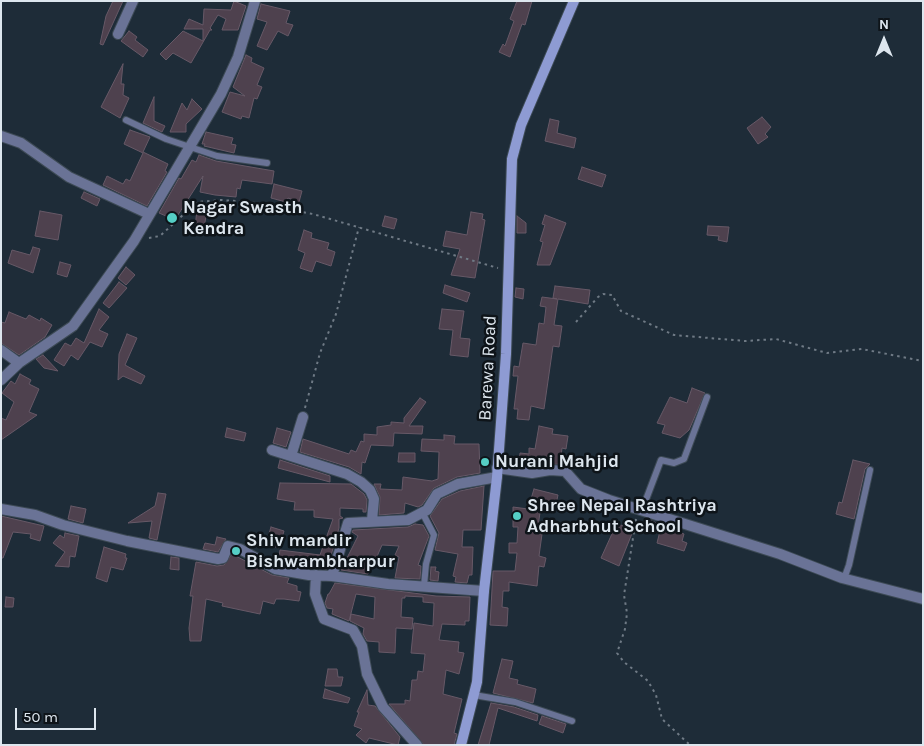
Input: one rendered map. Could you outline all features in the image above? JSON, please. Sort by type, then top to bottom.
[{"type":"main road","name":"Barewa Road","points":[[461,745],[477,682],[484,591],[497,472],[506,354],[512,159],[521,126],[574,1]]},
{"type":"street","points":[[118,34],[133,1]]},
{"type":"street","points":[[1,380],[19,364],[73,326],[134,241],[220,94],[238,57],[255,1]]},
{"type":"street","points":[[1,136],[21,143],[69,177],[149,214]]},
{"type":"street","points":[[1,350],[19,364]]},
{"type":"street","points":[[290,456],[303,417]]},
{"type":"street","points":[[272,450],[347,474],[361,482],[370,490],[374,499],[372,520]]},
{"type":"street","points":[[332,576],[348,523],[372,520],[408,520],[427,510],[437,494],[451,487],[497,472],[532,473],[550,470],[565,471],[581,489],[780,554],[842,578],[923,599]]},
{"type":"street","points":[[1,509],[35,516],[127,541],[218,559],[223,558],[228,546],[240,549],[275,569],[388,584],[484,591]]},
{"type":"street","points":[[316,575],[315,594],[324,619],[353,630],[362,646],[367,674],[383,708],[417,745]]},
{"type":"lane","points":[[126,120],[166,139],[216,156],[267,163]]},
{"type":"lane","points":[[642,510],[660,460],[674,463],[684,459],[707,397]]},
{"type":"lane","points":[[842,578],[846,576],[870,470]]},
{"type":"lane","points":[[422,512],[434,535],[426,564],[424,586]]},
{"type":"lane","points":[[474,695],[515,702],[572,721]]},
{"type":"path","points":[[134,241],[160,236],[197,202],[221,200],[288,208],[359,226],[508,270]]},
{"type":"path","points":[[303,417],[320,353],[336,314],[359,226]]},
{"type":"path","points":[[576,322],[598,297],[604,294],[612,294],[621,311],[674,335],[745,341],[776,339],[827,353],[862,348],[923,361]]},
{"type":"path","points":[[642,510],[637,515],[624,595],[626,621],[617,653],[624,662],[648,681],[656,695],[662,719],[690,745]]},
{"type":"building","points":[[113,1],[123,1],[103,45],[100,44],[106,16]]},
{"type":"building","points":[[234,1],[246,6],[238,30],[222,30],[226,19],[218,15],[210,28],[212,30],[210,30],[191,63],[173,53],[166,60],[160,54],[183,31],[203,41],[203,29],[184,29],[189,19],[203,25],[204,9],[231,10]]},
{"type":"building","points":[[517,1],[532,1],[525,25],[522,24],[510,57],[499,52],[503,44],[505,46],[514,21],[510,19]]},
{"type":"building","points":[[261,4],[290,11],[286,23],[293,25],[288,36],[278,31],[267,50],[257,46],[267,22],[257,19]]},
{"type":"building","points":[[129,31],[137,37],[135,40],[148,50],[143,57],[121,41]]},
{"type":"building","points":[[246,55],[252,58],[251,62],[264,68],[257,85],[262,87],[257,99],[254,98],[249,118],[242,116],[241,119],[222,112],[230,92],[245,96],[233,87]]},
{"type":"building","points":[[123,64],[121,84],[124,84],[123,95],[129,98],[120,118],[101,107]]},
{"type":"building","points":[[154,97],[154,121],[165,126],[162,132],[143,123]]},
{"type":"building","points":[[192,99],[202,109],[186,124],[186,132],[170,132],[182,103],[187,110]]},
{"type":"building","points":[[762,117],[771,127],[765,134],[768,137],[758,144],[747,128]]},
{"type":"building","points":[[550,119],[559,121],[557,133],[576,138],[574,148],[545,141]]},
{"type":"building","points":[[130,130],[150,137],[143,152],[168,164],[165,171],[167,172],[147,206],[103,185],[107,176],[123,184],[126,179],[130,181],[143,153],[124,144]]},
{"type":"building","points":[[206,132],[233,138],[231,144],[236,145],[234,153],[204,146],[205,144],[202,144]]},
{"type":"building","points":[[199,155],[216,161],[274,171],[272,184],[242,180],[240,189],[237,188],[236,197],[215,195],[200,192],[203,176],[176,218],[168,213],[166,216],[159,213],[179,178],[181,179],[192,160],[196,162]]},
{"type":"building","points":[[582,167],[606,175],[602,187],[578,179]]},
{"type":"building","points":[[274,184],[302,191],[299,202],[288,198],[286,202],[271,198]]},
{"type":"building","points":[[84,192],[100,199],[97,206],[81,198]]},
{"type":"building","points":[[197,210],[207,210],[204,228],[195,227]]},
{"type":"building","points":[[40,211],[62,215],[58,240],[35,236]]},
{"type":"building","points":[[471,212],[483,214],[482,219],[485,220],[475,278],[451,275],[460,249],[443,246],[446,231],[467,235]]},
{"type":"building","points":[[545,215],[566,223],[550,265],[537,265],[543,242],[540,241],[545,225],[542,224]]},
{"type":"building","points":[[385,216],[397,219],[394,229],[382,226]]},
{"type":"building","points":[[517,216],[526,223],[526,233],[517,233]]},
{"type":"building","points":[[708,226],[729,227],[727,242],[718,240],[719,236],[707,235]]},
{"type":"building","points":[[304,230],[312,233],[311,238],[329,243],[327,249],[335,252],[331,266],[316,261],[312,272],[300,268],[305,253],[298,250]]},
{"type":"building","points":[[33,247],[40,249],[33,273],[8,263],[12,250],[30,255]]},
{"type":"building","points":[[60,262],[71,265],[67,277],[57,274]]},
{"type":"building","points":[[126,267],[135,275],[126,285],[118,278]]},
{"type":"building","points":[[119,282],[127,288],[109,308],[103,303]]},
{"type":"building","points":[[445,285],[470,293],[467,302],[443,293]]},
{"type":"building","points":[[555,286],[590,290],[588,304],[558,299],[554,325],[562,326],[559,347],[553,346],[544,409],[531,406],[529,420],[517,419],[518,409],[514,409],[518,376],[513,376],[514,366],[519,367],[523,343],[536,345],[539,323],[544,324],[546,307],[540,306],[542,297],[557,299],[553,298]]},
{"type":"building","points":[[516,288],[524,289],[523,299],[515,297]]},
{"type":"building","points":[[99,309],[109,317],[99,330],[108,334],[102,347],[90,342],[78,360],[71,355],[64,366],[54,360],[65,343],[71,346],[76,338],[84,343]]},
{"type":"building","points":[[442,309],[464,311],[460,338],[470,339],[468,357],[450,355],[453,330],[439,329]]},
{"type":"building","points":[[9,312],[26,319],[29,315],[40,321],[41,318],[52,325],[45,337],[19,355],[1,343],[1,322],[5,323]]},
{"type":"building","points":[[127,334],[137,338],[125,365],[145,376],[141,384],[123,376],[118,380],[119,354]]},
{"type":"building","points":[[43,355],[58,371],[44,368],[36,359]]},
{"type":"building","points":[[20,374],[31,380],[29,384],[39,389],[29,412],[37,415],[1,440],[1,418],[6,420],[14,402],[2,393],[11,381],[15,384]]},
{"type":"building","points":[[692,388],[705,393],[689,430],[680,438],[662,433],[665,425],[657,423],[670,397],[687,403]]},
{"type":"building","points":[[420,398],[426,402],[409,426],[423,426],[422,434],[394,433],[393,446],[371,445],[365,463],[362,462],[361,474],[349,467],[300,452],[303,439],[349,454],[351,450],[356,452],[361,441],[364,442],[364,434],[377,435],[377,427],[391,425],[391,422],[404,423],[404,418]]},
{"type":"building","points":[[539,426],[553,429],[552,434],[568,436],[566,449],[562,448],[560,464],[532,466],[519,464],[520,453],[529,454],[529,448],[535,449]]},
{"type":"building","points":[[227,428],[246,433],[244,441],[225,437]]},
{"type":"building","points":[[277,428],[291,432],[286,447],[273,443]]},
{"type":"building","points":[[444,435],[455,436],[454,444],[479,444],[480,473],[457,477],[434,488],[422,505],[418,507],[405,503],[404,513],[379,515],[380,497],[374,484],[381,484],[380,489],[402,490],[403,477],[432,481],[438,479],[439,452],[421,451],[422,439],[444,440]]},
{"type":"building","points":[[399,453],[415,453],[415,462],[398,462]]},
{"type":"building","points":[[280,460],[330,476],[330,482],[278,468]]},
{"type":"building","points":[[853,460],[870,464],[865,469],[854,519],[836,514],[839,502],[842,503]]},
{"type":"building","points":[[280,483],[351,484],[364,494],[367,500],[366,512],[363,512],[363,509],[340,508],[340,516],[343,518],[339,519],[339,528],[327,569],[315,568],[315,560],[306,568],[278,563],[280,550],[320,555],[333,519],[314,517],[314,510],[294,510],[295,502],[277,499]]},
{"type":"building","points":[[484,486],[481,530],[463,530],[462,547],[473,547],[472,575],[469,575],[467,583],[455,582],[456,577],[453,576],[458,554],[435,550],[439,533],[430,516],[442,499],[460,491]]},
{"type":"building","points":[[534,489],[558,495],[555,509],[541,506],[537,533],[542,534],[539,556],[546,558],[544,567],[539,566],[537,586],[509,582],[509,591],[503,591],[502,607],[508,608],[507,626],[490,625],[493,571],[515,571],[517,553],[509,553],[509,543],[517,543],[518,527],[513,527],[513,507],[528,509]]},
{"type":"building","points":[[158,493],[166,494],[157,540],[149,538],[152,521],[128,523],[155,506]]},
{"type":"building","points":[[71,506],[86,509],[83,523],[68,519]]},
{"type":"building","points":[[1,516],[44,526],[40,541],[30,538],[31,534],[13,532],[3,558],[1,558]]},
{"type":"building","points":[[647,519],[684,534],[682,541],[687,543],[684,551],[657,543],[660,531],[642,530]]},
{"type":"building","points":[[415,524],[423,525],[429,536],[418,565],[421,566],[420,579],[395,578],[399,557],[395,555],[399,546],[382,545],[375,561],[372,559],[368,574],[341,570],[358,536],[352,532],[353,530],[408,527]]},
{"type":"building","points":[[616,525],[635,526],[619,566],[601,558]]},
{"type":"building","points":[[271,527],[284,531],[279,548],[266,544]]},
{"type":"building","points":[[65,533],[79,536],[75,557],[70,556],[69,567],[55,566],[65,552],[53,543],[60,535],[64,538]]},
{"type":"building","points":[[217,537],[226,539],[218,552],[203,549],[205,543],[215,545]]},
{"type":"building","points":[[104,547],[126,554],[125,558],[127,558],[123,570],[111,567],[107,582],[96,578]]},
{"type":"building","points":[[232,554],[272,575],[289,578],[287,583],[297,586],[297,591],[301,592],[299,601],[276,599],[274,604],[263,601],[260,614],[222,606],[223,603],[206,599],[201,641],[190,641],[189,628],[193,596],[190,596],[196,562],[217,566],[224,565]]},
{"type":"building","points":[[171,557],[179,558],[179,570],[170,569]]},
{"type":"building","points":[[431,567],[436,567],[435,571],[439,572],[438,581],[430,580]]},
{"type":"building","points":[[335,583],[436,596],[470,597],[469,621],[465,621],[465,625],[442,624],[439,640],[459,642],[458,652],[464,653],[459,674],[446,670],[443,694],[462,699],[454,733],[457,734],[454,745],[424,745],[389,704],[405,704],[405,700],[410,701],[412,680],[417,680],[418,671],[423,672],[425,654],[411,653],[414,623],[433,626],[434,603],[423,602],[423,597],[405,596],[405,598],[402,598],[401,617],[413,618],[412,629],[396,628],[395,653],[379,652],[379,642],[367,641],[363,634],[364,628],[350,621],[351,614],[374,619],[375,597],[356,594],[349,621],[332,614],[333,609],[327,608],[325,603]]},
{"type":"building","points":[[6,597],[14,598],[13,607],[5,607]]},
{"type":"building","points":[[502,659],[513,661],[509,678],[518,680],[517,684],[536,689],[533,703],[493,693]]},
{"type":"building","points":[[328,669],[337,669],[338,677],[343,677],[341,686],[325,686]]},
{"type":"building","points":[[325,689],[350,698],[348,703],[323,698]]},
{"type":"building","points":[[367,690],[368,705],[375,706],[400,737],[398,745],[369,738],[366,743],[356,735],[362,729],[354,726],[359,712],[357,712]]},
{"type":"building","points":[[491,703],[514,707],[538,715],[537,721],[498,708],[489,745],[478,745]]},
{"type":"building","points":[[542,716],[566,724],[563,733],[539,724]]},
{"type":"place","name":"Nagar Swasth Kendra","points":[[172,218]]},
{"type":"place","name":"Nurani Mahjid","points":[[485,462]]},
{"type":"place","name":"Shree Nepal Rashtriya Adharbhut School","points":[[517,516]]},
{"type":"place","name":"Shiv mandir Bishwambharpur","points":[[236,551]]}]
